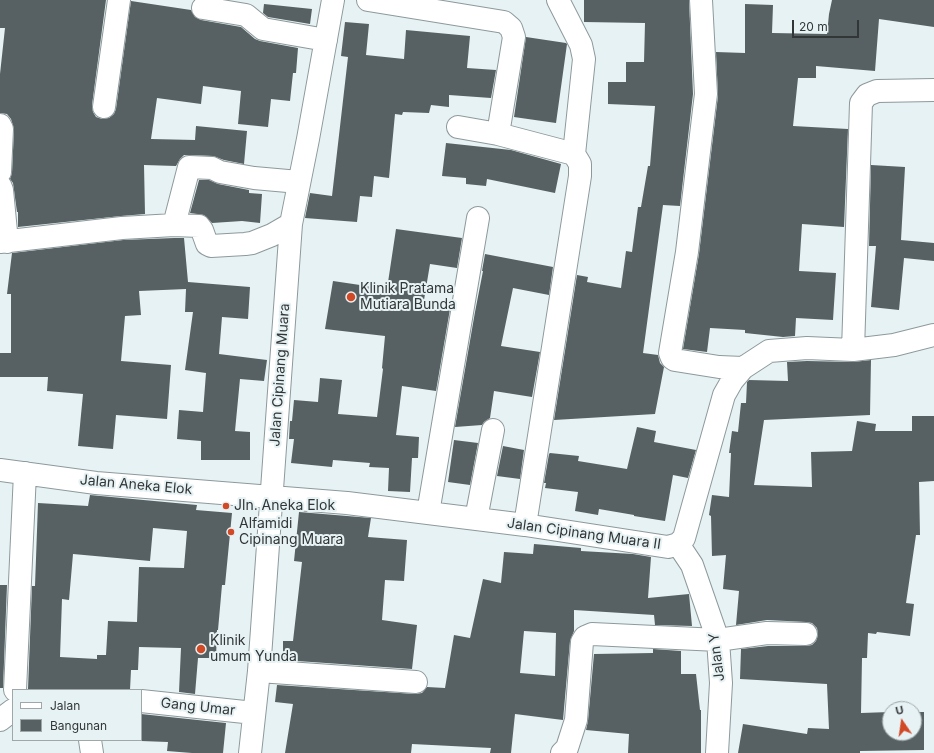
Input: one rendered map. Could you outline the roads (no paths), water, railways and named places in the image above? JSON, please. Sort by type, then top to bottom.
[{"type":"street","points":[[104,107],[119,0]]},
{"type":"street","name":"Jalan Cipinang Muara","points":[[250,753],[259,671],[291,224],[333,0]]},
{"type":"street","points":[[368,0],[504,22],[511,28],[514,37],[498,134]]},
{"type":"street","points":[[525,526],[580,176],[580,164],[574,154],[584,59],[581,45],[558,0]]},
{"type":"street","points":[[700,0],[706,94],[687,252],[670,353],[672,358],[675,360],[718,367],[743,368]]},
{"type":"street","points":[[203,8],[246,15],[263,29],[326,40]]},
{"type":"street","points":[[853,350],[862,103],[867,95],[877,91],[934,90]]},
{"type":"street","points":[[0,125],[2,129],[0,172]]},
{"type":"street","points":[[458,127],[498,134],[574,154]]},
{"type":"street","points":[[174,225],[189,166],[212,168],[220,172],[254,178],[299,182]]},
{"type":"street","points":[[0,185],[2,190],[3,242],[122,228],[174,225],[199,226],[202,230],[206,244],[211,246],[252,243],[272,235],[291,224]]},
{"type":"street","points":[[428,513],[478,218]]},
{"type":"street","name":"Jalan Cipinang Muara II","points":[[272,496],[347,503],[476,519],[668,547],[678,544],[684,538],[724,395],[732,380],[743,368],[769,351],[806,348],[853,350],[894,345],[934,335]]},
{"type":"street","points":[[476,519],[493,430]]},
{"type":"street","name":"Jalan Aneka Elok","points":[[0,470],[96,483],[272,496]]},
{"type":"street","points":[[15,689],[25,473]]},
{"type":"street","name":"Jalan Y","points":[[678,544],[692,565],[718,640],[720,682],[717,753]]},
{"type":"street","points":[[562,753],[567,748],[576,720],[582,642],[585,637],[592,634],[718,640],[767,633],[806,634]]},
{"type":"street","points":[[259,671],[416,682]]},
{"type":"street","name":"Gang Umar","points":[[142,700],[254,712]]},
{"type":"street","points":[[0,720],[12,711]]},
{"type":"street","points":[[90,741],[92,753]]},
{"type":"place","name":"Klinik Pratama Mutiara Bunda","points":[[351,297]]},
{"type":"place","name":"Jln. Aneka Elok","points":[[226,506]]},
{"type":"place","name":"Alfamidi Cipinang Muara","points":[[231,532]]},
{"type":"place","name":"Klinik umum Yunda","points":[[201,649]]}]
